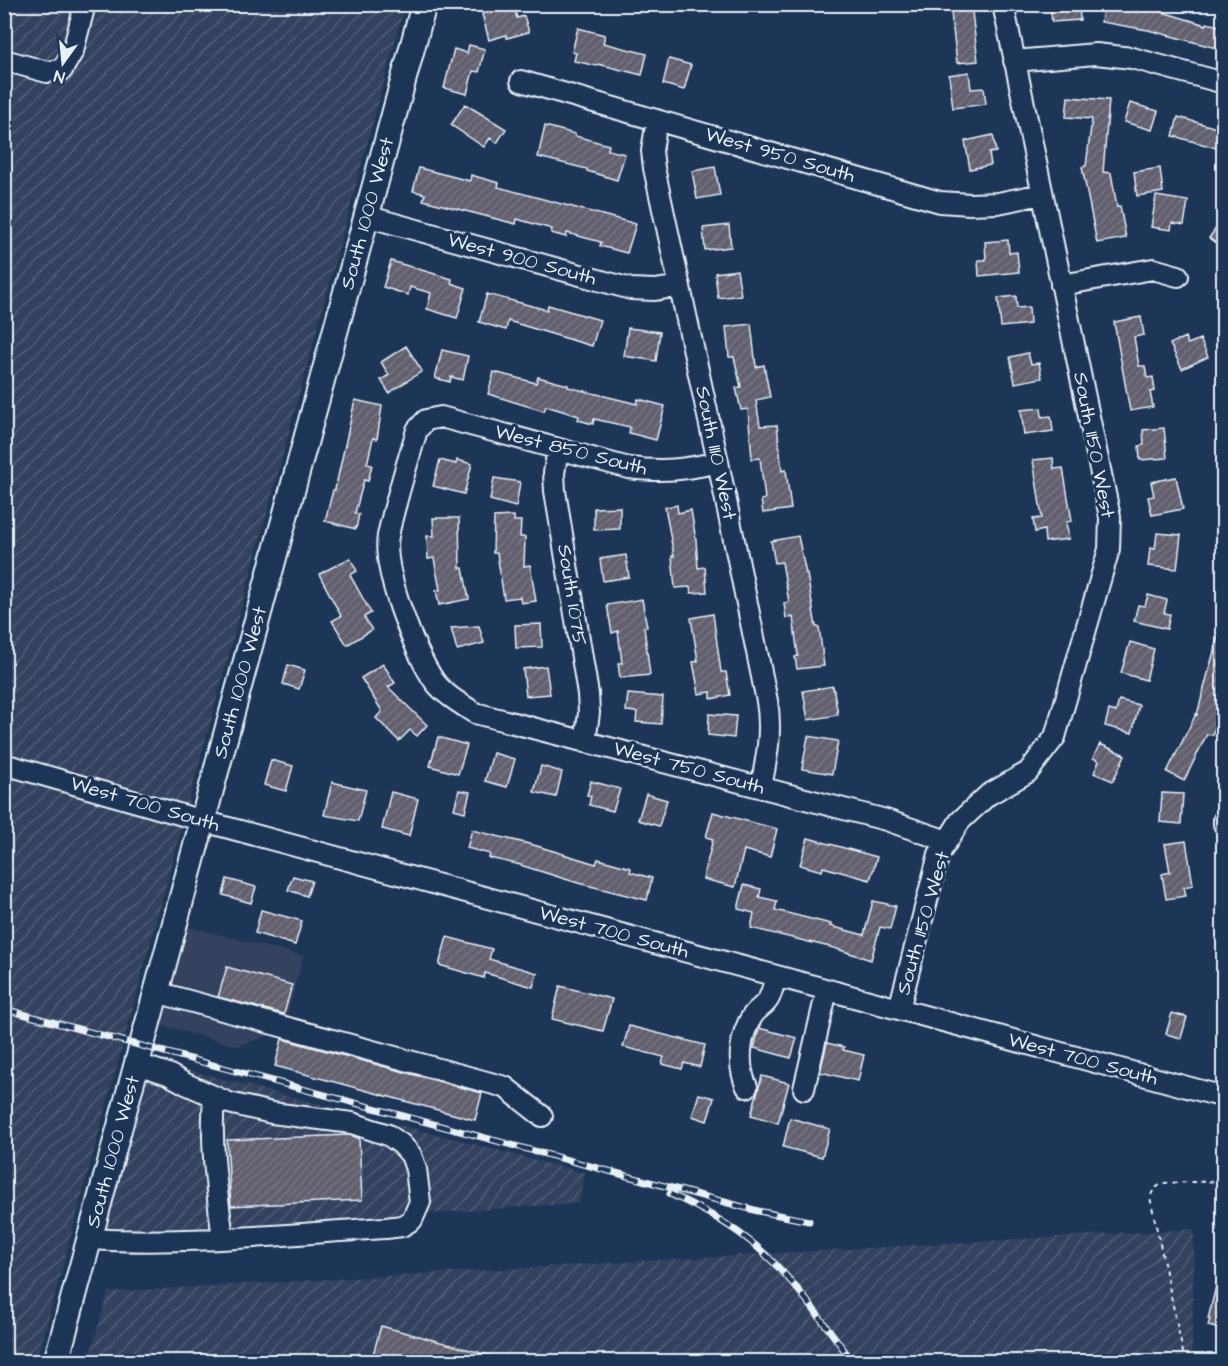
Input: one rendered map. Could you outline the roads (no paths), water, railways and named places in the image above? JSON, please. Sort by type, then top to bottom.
[{"type":"main road","name":"South 1000 West","points":[[56,1362],[424,4]]},
{"type":"street","points":[[4,60],[47,72],[62,70],[73,51],[85,4]]},
{"type":"street","name":"South 1150 West","points":[[898,1009],[939,854],[960,821],[988,795],[1028,772],[1055,738],[1109,549],[1110,516],[1003,4]]},
{"type":"street","points":[[1014,61],[1096,54],[1132,58],[1224,83]]},
{"type":"street","name":"West 950 South","points":[[521,81],[940,202],[998,203],[1042,194]]},
{"type":"street","name":"South 1110 West","points":[[657,120],[652,151],[654,168],[718,462],[771,723],[769,749],[761,788]]},
{"type":"street","name":"West 900 South","points":[[366,216],[631,289],[656,290],[680,286]]},
{"type":"street","points":[[1061,285],[1153,269],[1178,276]]},
{"type":"street","name":"West 850 South","points":[[426,420],[441,417],[629,468],[660,472],[683,470],[718,462]]},
{"type":"street","name":"West 750 South","points":[[426,420],[417,430],[388,537],[387,559],[393,585],[420,657],[436,684],[457,702],[475,713],[886,820],[947,841]]},
{"type":"street","name":"South 1075","points":[[558,449],[554,472],[555,491],[588,694],[589,714],[585,741]]},
{"type":"street","name":"West 700 South","points":[[4,764],[202,821],[1224,1097]]},
{"type":"street","points":[[747,1087],[741,1075],[746,1030],[753,1015],[769,999],[776,976]]},
{"type":"street","points":[[804,1089],[827,990]]},
{"type":"street","points":[[156,992],[505,1087],[542,1116]]},
{"type":"street","points":[[89,1239],[142,1241],[223,1239],[402,1226],[412,1220],[418,1210],[419,1185],[411,1155],[388,1135],[352,1123],[272,1113],[229,1103],[168,1074],[137,1064]]},
{"type":"street","points":[[214,1097],[213,1162],[223,1239]]},
{"type":"railway","points":[[4,1009],[758,1211],[809,1221]]},
{"type":"railway","points":[[670,1194],[715,1217],[756,1246],[795,1287],[853,1362]]}]
